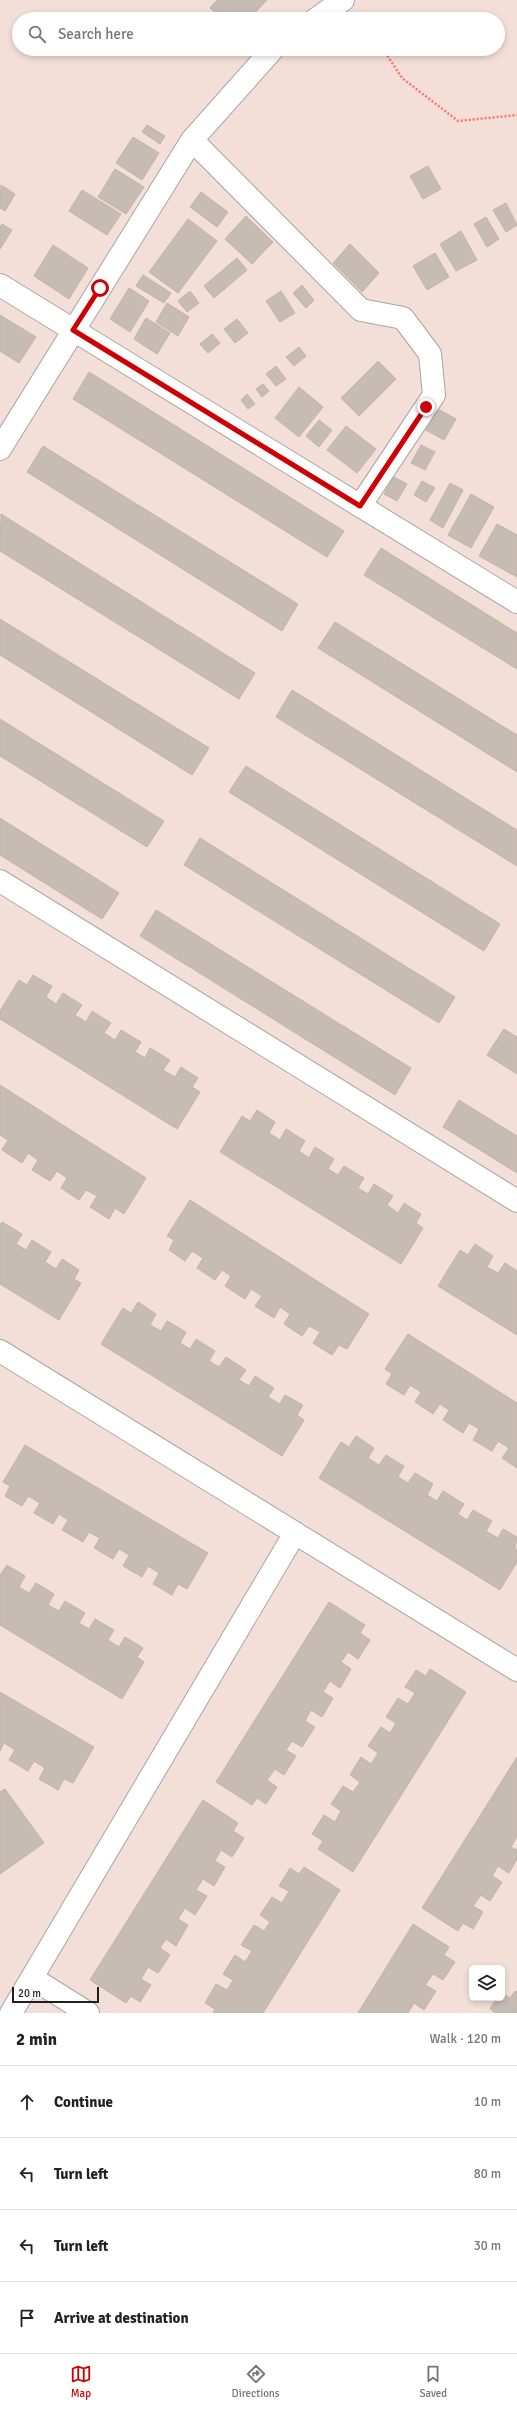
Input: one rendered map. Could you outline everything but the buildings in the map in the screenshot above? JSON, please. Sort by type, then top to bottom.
[{"type":"lane","points":[[326,12],[343,0]]},
{"type":"lane","points":[[0,449],[192,140],[267,56]]},
{"type":"lane","points":[[192,140],[361,310],[404,318],[430,354],[434,394],[360,506]]},
{"type":"lane","points":[[0,285],[517,602]]},
{"type":"lane","points":[[0,881],[517,1201]]},
{"type":"lane","points":[[0,1351],[517,1670]]},
{"type":"lane","points":[[11,2013],[295,1533]]},
{"type":"lane","points":[[32,1978],[88,2013]]},
{"type":"path","points":[[388,56],[402,78],[458,121],[517,115]]},
{"type":"shaded area","points":[[0,0],[517,0],[517,2013],[0,2013]]},
{"type":"route","points":[[100,288],[73,330],[360,506],[426,407]]}]
